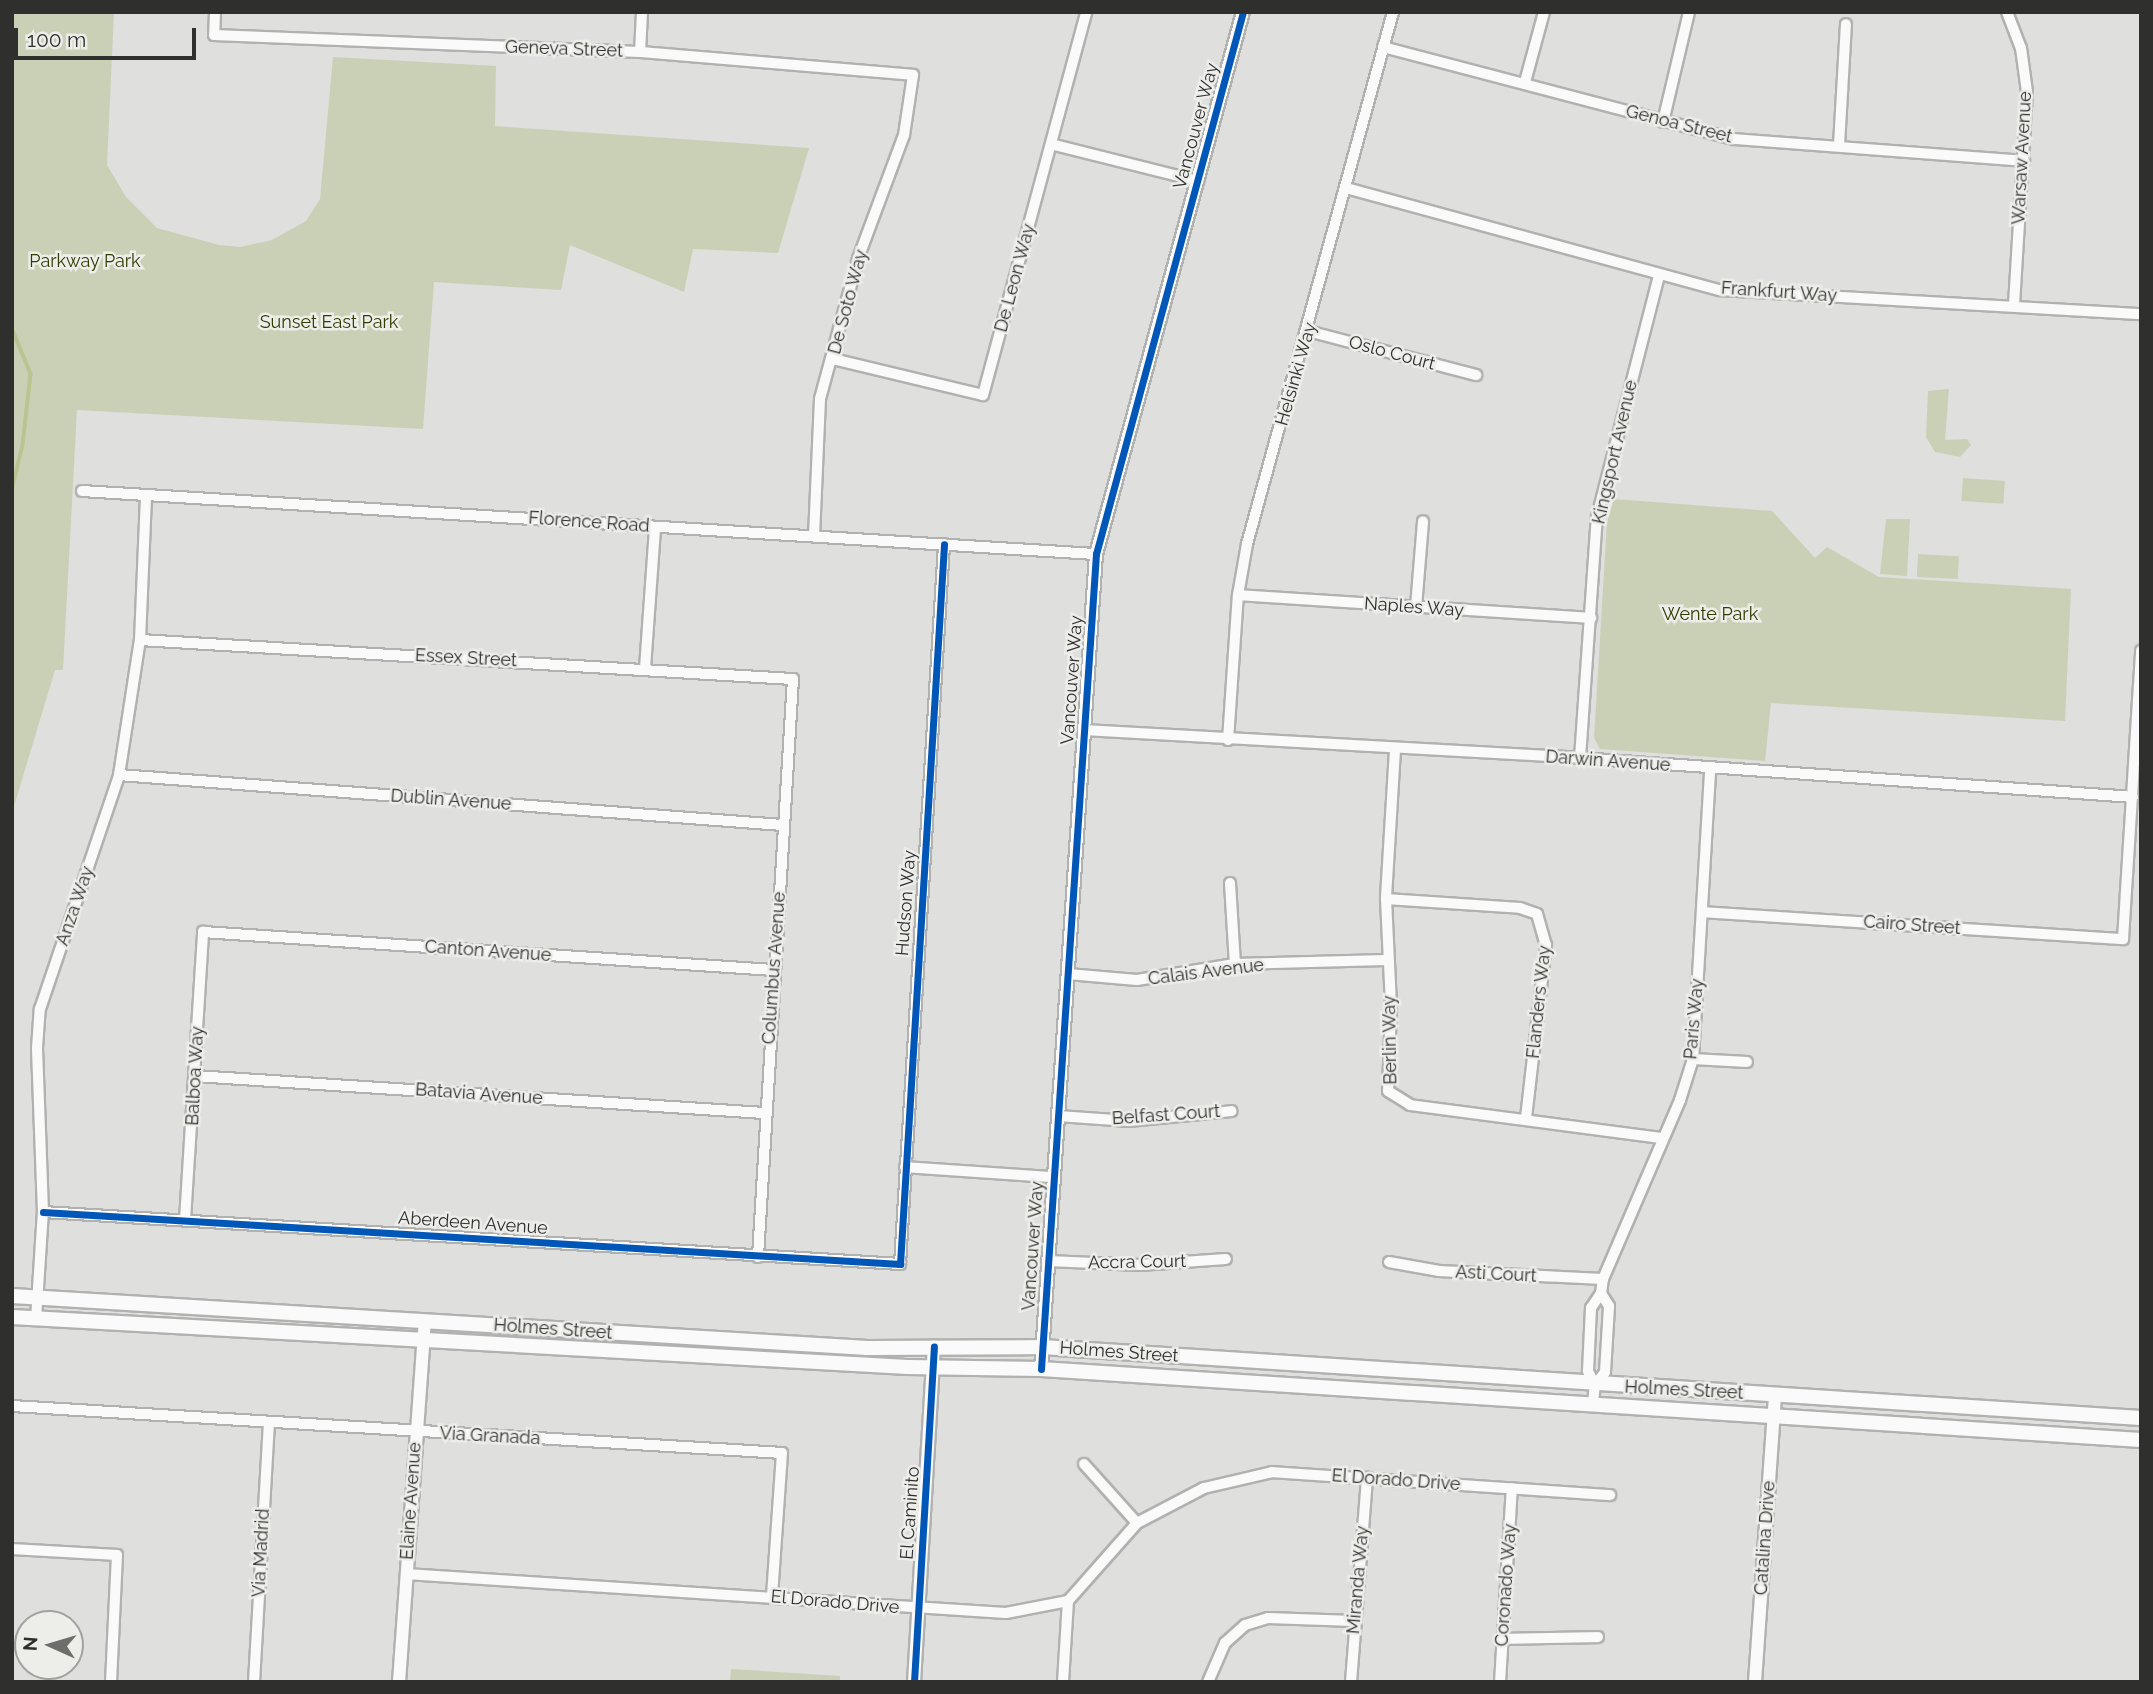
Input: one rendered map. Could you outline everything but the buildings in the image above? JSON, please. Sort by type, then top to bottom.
[{"type":"main road","name":"Holmes Street","points":[[12,1296],[867,1349],[1042,1347],[1595,1385],[2141,1418]]},
{"type":"main road","name":"Holmes Street","points":[[12,1317],[424,1342],[934,1367],[1041,1369],[2141,1440]]},
{"type":"street","name":"Geneva Street","points":[[215,12],[214,34],[640,52],[913,75]]},
{"type":"street","points":[[640,52],[642,12]]},
{"type":"street","name":"De Leon Way","points":[[833,359],[983,395],[1086,12]]},
{"type":"street","name":"Vancouver Way","points":[[1041,1369],[1096,554],[1243,12]]},
{"type":"street","name":"Helsinki Way","points":[[1227,740],[1238,595],[1247,544],[1308,331],[1393,12]]},
{"type":"street","points":[[1525,82],[1544,12]]},
{"type":"street","points":[[1663,122],[1689,12]]},
{"type":"street","name":"Warsaw Avenue","points":[[2007,12],[2021,48],[2027,92],[2014,306]]},
{"type":"street","points":[[1839,145],[1846,24]]},
{"type":"street","name":"Genoa Street","points":[[1383,47],[1525,82],[1663,122],[1734,139],[2024,161]]},
{"type":"street","name":"De Soto Way","points":[[814,535],[820,399],[858,259],[904,135],[913,75]]},
{"type":"street","points":[[1051,144],[1198,181]]},
{"type":"street","name":"Frankfurt Way","points":[[1346,188],[1659,275],[1720,289],[2141,314]]},
{"type":"street","name":"Kingsport Avenue","points":[[1580,758],[1597,517],[1659,275]]},
{"type":"street","name":"Oslo Court","points":[[1308,331],[1476,375]]},
{"type":"street","name":"Florence Road","points":[[82,491],[1096,554]]},
{"type":"street","name":"Anza Way","points":[[36,1319],[43,1212],[37,1059],[40,1009],[119,775],[140,640],[146,495]]},
{"type":"street","points":[[1416,607],[1423,522]]},
{"type":"street","points":[[645,668],[655,527]]},
{"type":"street","name":"Hudson Way","points":[[900,1264],[944,544]]},
{"type":"street","name":"Naples Way","points":[[1238,595],[1591,618]]},
{"type":"street","name":"Essex Street","points":[[140,640],[645,668],[793,679]]},
{"type":"street","points":[[2133,797],[2141,651]]},
{"type":"street","name":"Columbus Avenue","points":[[758,1257],[764,1113],[793,679]]},
{"type":"street","name":"Darwin Avenue","points":[[1084,730],[1395,750],[1580,758],[1710,770],[2133,797]]},
{"type":"street","name":"Berlin Way","points":[[1395,750],[1386,899],[1386,960],[1391,1006],[1388,1091],[1409,1105],[1526,1118],[1662,1138]]},
{"type":"street","name":"Paris Way","points":[[1595,1385],[1588,1371],[1591,1308],[1601,1293],[1603,1279],[1693,1059],[1710,770]]},
{"type":"street","name":"Dublin Avenue","points":[[119,775],[783,825]]},
{"type":"street","name":"Cairo Street","points":[[1702,912],[2123,939],[2133,797]]},
{"type":"street","points":[[1230,883],[1236,964]]},
{"type":"street","name":"Flanders Way","points":[[1386,899],[1520,908],[1537,914],[1546,945],[1526,1118]]},
{"type":"street","name":"Canton Avenue","points":[[203,932],[774,970]]},
{"type":"street","name":"Balboa Way","points":[[185,1220],[203,932]]},
{"type":"street","name":"Calais Avenue","points":[[1068,974],[1137,981],[1236,964],[1386,960]]},
{"type":"street","points":[[1693,1059],[1747,1062]]},
{"type":"street","name":"Batavia Avenue","points":[[195,1076],[764,1113]]},
{"type":"street","name":"Belfast Court","points":[[1058,1116],[1129,1121],[1232,1111]]},
{"type":"street","points":[[905,1167],[1052,1177]]},
{"type":"street","name":"Aberdeen Avenue","points":[[43,1212],[900,1264]]},
{"type":"street","name":"Accra Court","points":[[1048,1261],[1140,1265],[1226,1259]]},
{"type":"street","name":"Asti Court","points":[[1390,1262],[1439,1271],[1603,1279]]},
{"type":"street","name":"Paris Way","points":[[1593,1403],[1595,1385],[1605,1372],[1609,1306],[1601,1293]]},
{"type":"street","name":"Elaine Avenue","points":[[399,1682],[425,1321]]},
{"type":"street","name":"El Caminito","points":[[914,1682],[934,1347]]},
{"type":"street","name":"Catalina Drive","points":[[1755,1682],[1775,1395]]},
{"type":"street","name":"Via Granada","points":[[12,1406],[782,1453],[772,1596]]},
{"type":"street","name":"Via Madrid","points":[[254,1682],[269,1423]]},
{"type":"street","points":[[1084,1464],[1137,1523]]},
{"type":"street","name":"El Dorado Drive","points":[[406,1574],[772,1596],[1006,1614],[1068,1601],[1137,1523],[1204,1488],[1272,1472],[1610,1495]]},
{"type":"street","name":"Miranda Way","points":[[1351,1682],[1367,1478]]},
{"type":"street","name":"Coronado Way","points":[[1500,1682],[1512,1488]]},
{"type":"street","points":[[12,1549],[117,1555],[110,1682]]},
{"type":"street","points":[[1063,1682],[1068,1601]]},
{"type":"street","points":[[1208,1682],[1225,1643],[1245,1625],[1268,1618],[1354,1621]]},
{"type":"street","points":[[1502,1639],[1598,1637]]},
{"type":"green space","name":"Sunset East Park","points":[[12,12],[114,12],[107,165],[126,197],[157,228],[219,245],[240,247],[272,240],[306,221],[320,199],[333,57],[496,66],[495,126],[809,148],[778,253],[693,249],[684,292],[570,245],[561,290],[434,282],[423,429],[77,410],[63,670],[55,670],[12,813]]},
{"type":"green space","points":[[1949,389],[1945,440],[1967,439],[1971,445],[1960,457],[1935,452],[1926,437],[1928,391]]},
{"type":"green space","points":[[1963,478],[2005,481],[2003,504],[1961,501]]},
{"type":"green space","name":"Wente Park","points":[[1614,499],[1772,511],[1815,558],[1827,547],[1879,577],[2071,589],[2065,721],[1771,703],[1765,761],[1600,749],[1594,738],[1607,522]]},
{"type":"green space","points":[[1886,519],[1910,519],[1907,576],[1880,574]]},
{"type":"green space","points":[[1918,554],[1959,556],[1958,579],[1917,577]]},
{"type":"green space","points":[[731,1669],[840,1676],[840,1682],[730,1682]]},
{"type":"waterway","points":[[12,328],[31,374],[23,445],[12,490]]},
{"type":"cycle path","points":[[1041,1369],[1096,554],[1243,12]]},
{"type":"cycle path","points":[[43,1212],[900,1264],[944,544]]},
{"type":"cycle path","points":[[914,1682],[934,1347]]},
{"type":"park label","name":"Parkway Park","points":[[85,261]]}]
